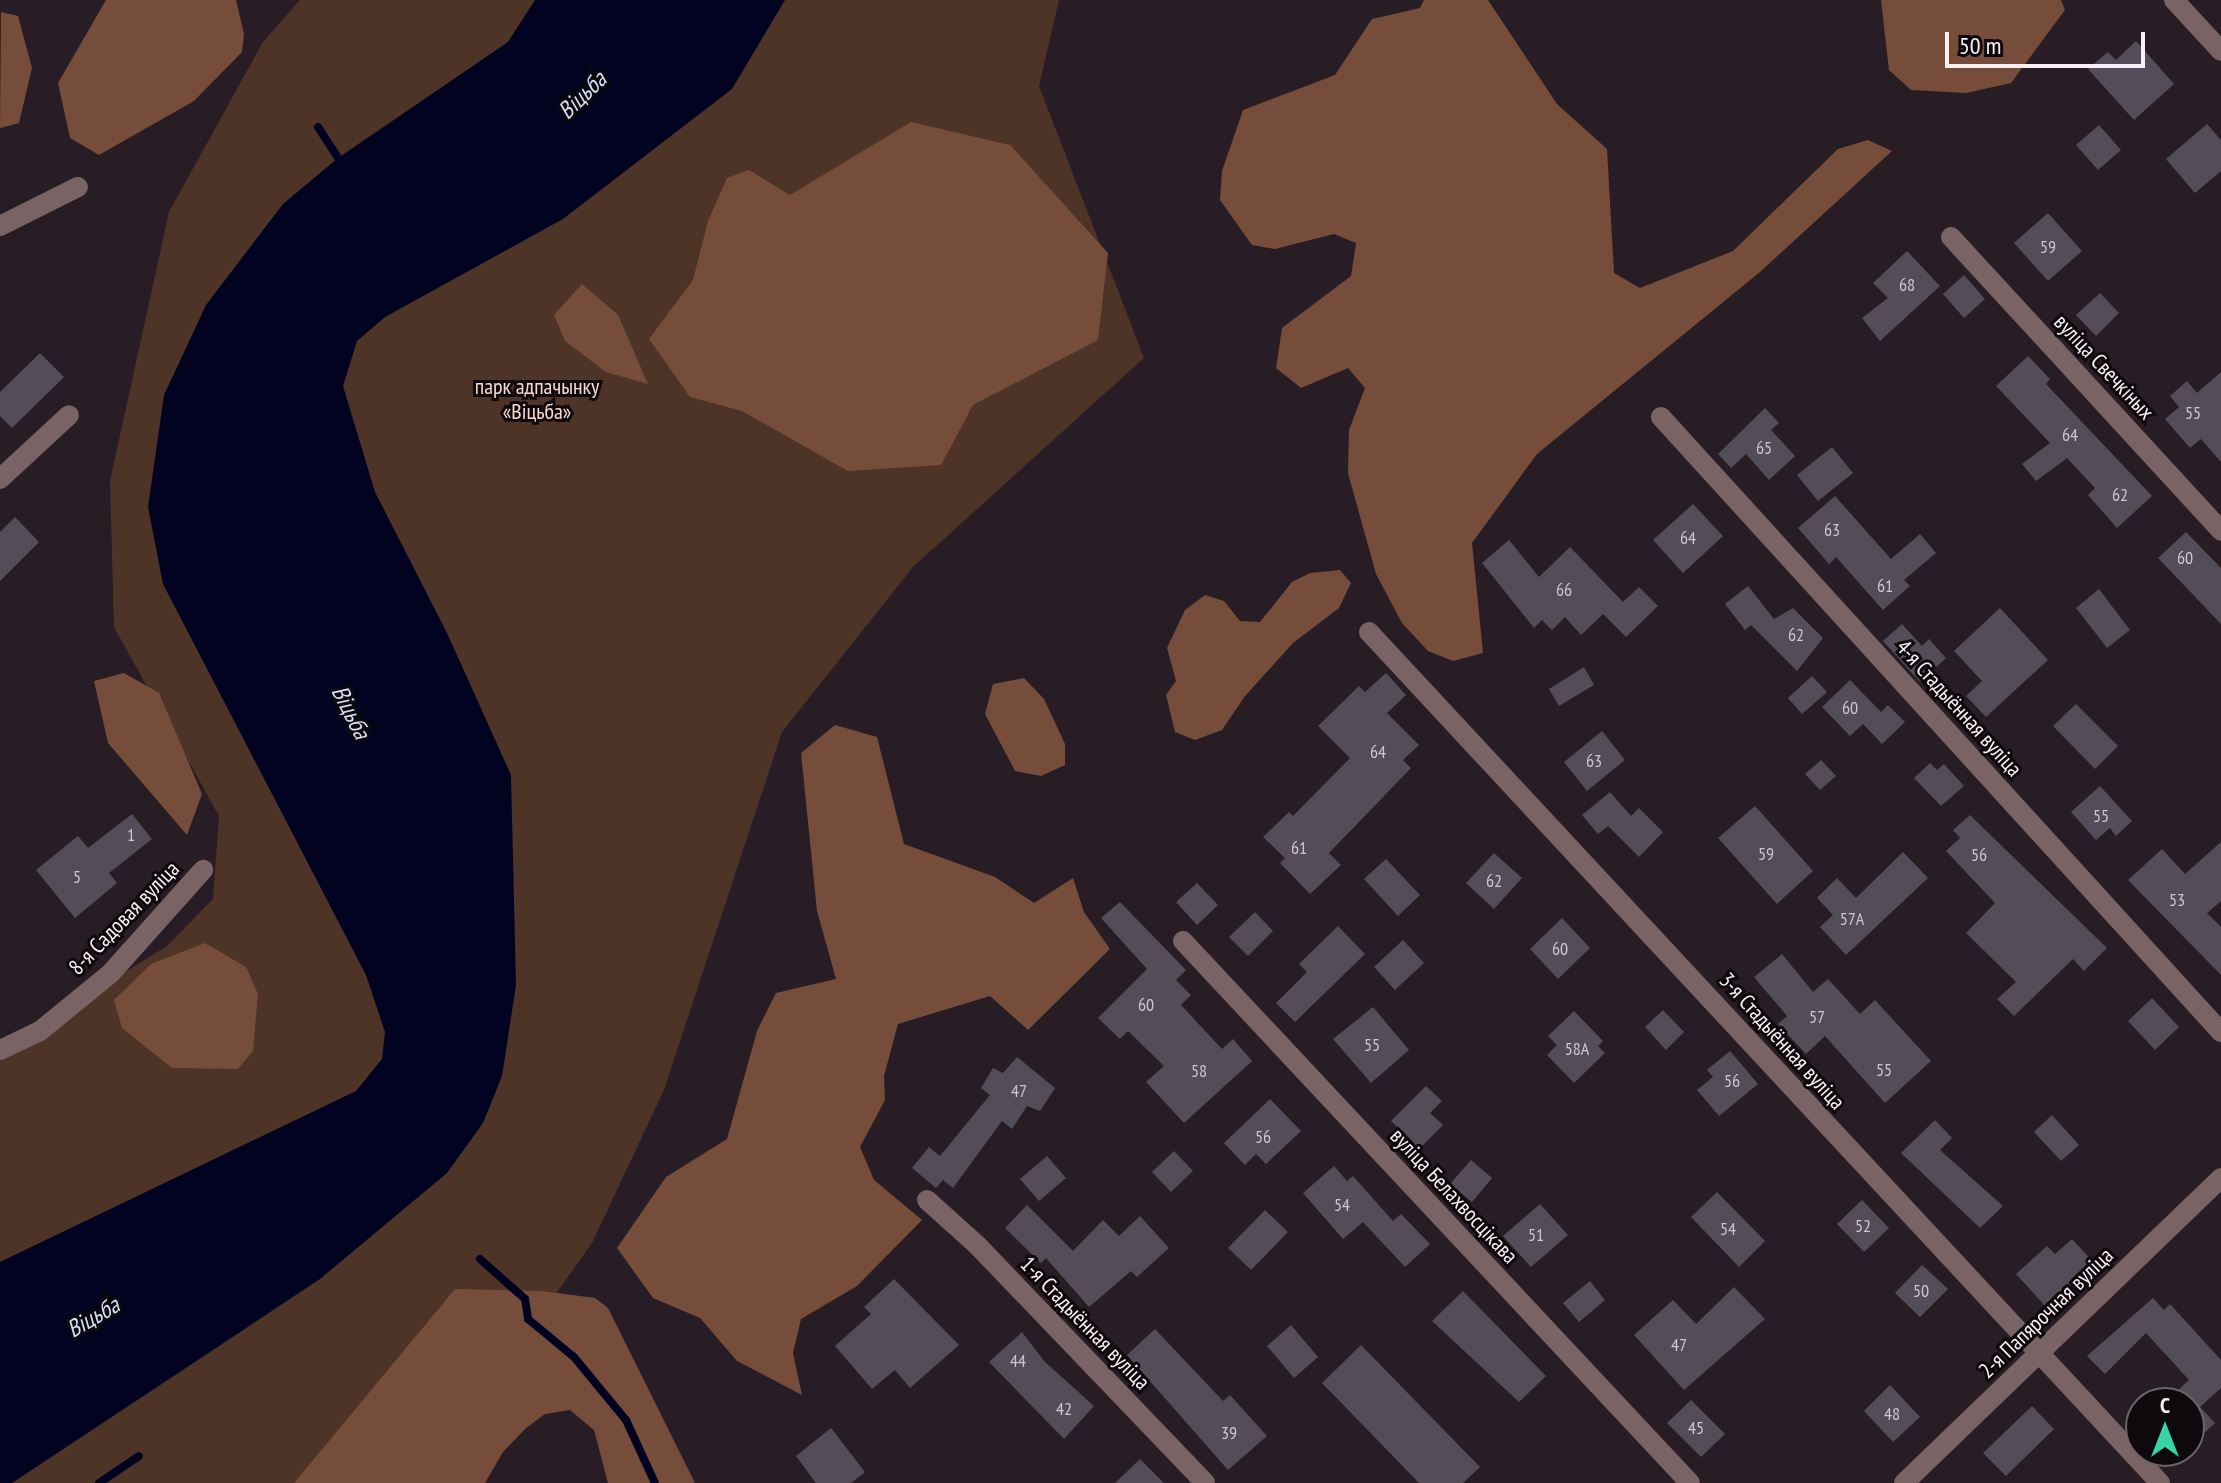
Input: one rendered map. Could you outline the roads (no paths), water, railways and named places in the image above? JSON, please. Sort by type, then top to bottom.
[{"type":"street","points":[[2174,0],[2221,51]]},
{"type":"street","points":[[0,226],[78,187]]},
{"type":"street","name":"вуліца Свечкіных","points":[[1951,237],[2221,531]]},
{"type":"street","points":[[0,479],[69,415]]},
{"type":"street","name":"4-я Стадыённая вуліца","points":[[1661,417],[2221,1032]]},
{"type":"street","name":"3-я Стадыённая вуліца","points":[[1369,632],[2037,1355],[2160,1483]]},
{"type":"street","name":"8-я Садовая вуліца","points":[[0,1050],[40,1031],[110,974],[203,870]]},
{"type":"street","name":"вуліца Белахвосцікава","points":[[1183,941],[1690,1483]]},
{"type":"street","name":"2-я Папярочная вуліца","points":[[1904,1483],[2221,1178]]},
{"type":"street","name":"1-я Стадыённая вуліца","points":[[927,1200],[978,1246],[1205,1483]]},
{"type":"water","name":"Віцьба","points":[[535,0],[785,0],[732,89],[563,219],[385,317],[357,341],[343,386],[375,492],[447,633],[511,775],[516,985],[502,1076],[483,1123],[447,1173],[320,1279],[12,1483],[0,1483],[0,1262],[356,1091],[382,1059],[385,1032],[366,975],[163,584],[148,507],[164,395],[206,305],[283,204],[338,158],[508,42]]},
{"type":"waterway","points":[[318,127],[338,158]]},
{"type":"waterway","points":[[480,1259],[525,1299],[528,1319],[574,1357],[626,1420],[655,1483]]},
{"type":"waterway","points":[[99,1483],[139,1456]]},
{"type":"park label","name":"парк адпачынку «Віцьба»","points":[[537,398]]}]
